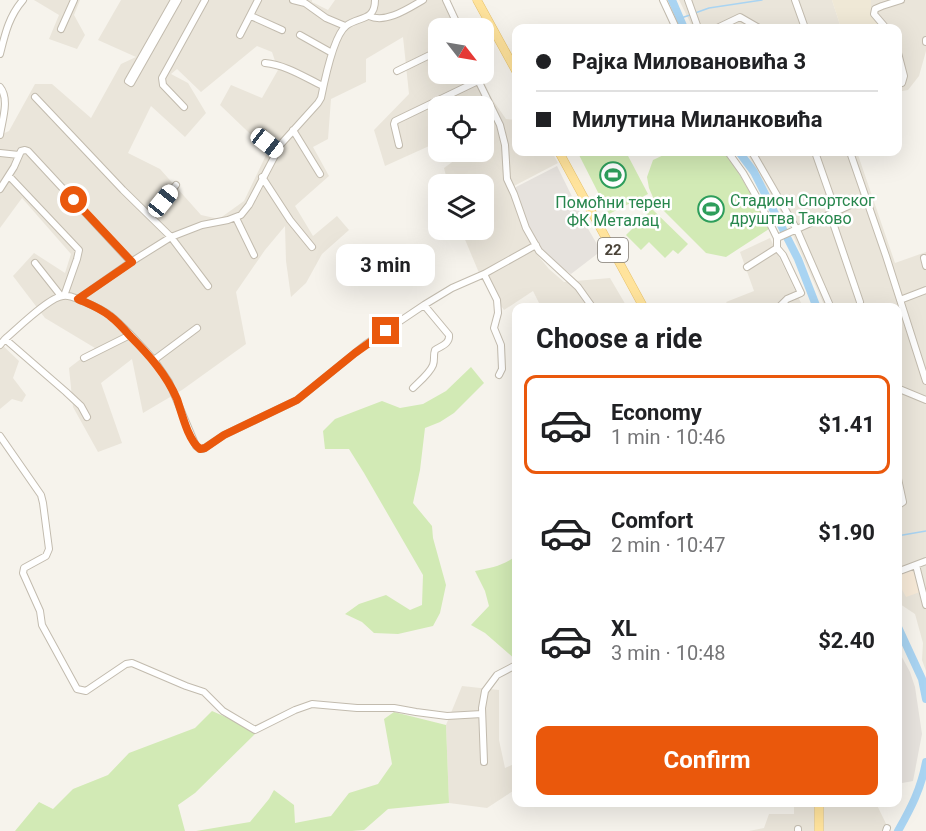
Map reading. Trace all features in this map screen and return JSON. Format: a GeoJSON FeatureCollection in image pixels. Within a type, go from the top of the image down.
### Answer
{"type":"FeatureCollection","features":[{"type":"Feature","properties":{"kind":"main road"},"geometry":{"type":"LineString","coordinates":[[477,0],[512,64]]}},
{"type":"Feature","properties":{"kind":"main road","name":"22"},"geometry":{"type":"LineString","coordinates":[[561,156],[641,303]]}},
{"type":"Feature","properties":{"kind":"main road"},"geometry":{"type":"LineString","coordinates":[[819,807],[819,831]]}},
{"type":"Feature","properties":{"kind":"street"},"geometry":{"type":"LineString","coordinates":[[0,54],[11,17],[23,0]]}},
{"type":"Feature","properties":{"kind":"street"},"geometry":{"type":"LineString","coordinates":[[61,28],[74,0]]}},
{"type":"Feature","properties":{"kind":"street"},"geometry":{"type":"LineString","coordinates":[[176,0],[131,83],[128,81],[176,0]]}},
{"type":"Feature","properties":{"kind":"street"},"geometry":{"type":"LineString","coordinates":[[184,107],[163,85],[162,78],[205,0]]}},
{"type":"Feature","properties":{"kind":"street"},"geometry":{"type":"LineString","coordinates":[[240,35],[258,0]]}},
{"type":"Feature","properties":{"kind":"street"},"geometry":{"type":"LineString","coordinates":[[293,0],[305,3],[327,18],[345,26]]}},
{"type":"Feature","properties":{"kind":"street"},"geometry":{"type":"LineString","coordinates":[[78,299],[171,237],[202,225],[236,218],[245,210],[277,150],[321,98],[332,53],[345,26],[369,16],[375,7],[375,0]]}},
{"type":"Feature","properties":{"kind":"street"},"geometry":{"type":"LineString","coordinates":[[369,16],[374,19],[397,14],[423,0]]}},
{"type":"Feature","properties":{"kind":"street"},"geometry":{"type":"LineString","coordinates":[[446,0],[454,18]]}},
{"type":"Feature","properties":{"kind":"street"},"geometry":{"type":"LineString","coordinates":[[663,0],[674,24]]}},
{"type":"Feature","properties":{"kind":"street"},"geometry":{"type":"LineString","coordinates":[[688,0],[697,24]]}},
{"type":"Feature","properties":{"kind":"street"},"geometry":{"type":"LineString","coordinates":[[795,0],[804,24]]}},
{"type":"Feature","properties":{"kind":"street"},"geometry":{"type":"LineString","coordinates":[[883,24],[874,14],[875,9],[901,0]]}},
{"type":"Feature","properties":{"kind":"street"},"geometry":{"type":"LineString","coordinates":[[250,16],[282,30]]}},
{"type":"Feature","properties":{"kind":"street"},"geometry":{"type":"LineString","coordinates":[[725,24],[740,16],[753,24]]}},
{"type":"Feature","properties":{"kind":"street"},"geometry":{"type":"LineString","coordinates":[[300,35],[332,53]]}},
{"type":"Feature","properties":{"kind":"street"},"geometry":{"type":"LineString","coordinates":[[397,71],[428,56]]}},
{"type":"Feature","properties":{"kind":"street"},"geometry":{"type":"LineString","coordinates":[[265,63],[290,69],[323,86]]}},
{"type":"Feature","properties":{"kind":"street"},"geometry":{"type":"LineString","coordinates":[[902,66],[904,79],[902,83]]}},
{"type":"Feature","properties":{"kind":"street"},"geometry":{"type":"LineString","coordinates":[[399,145],[395,121],[472,84]]}},
{"type":"Feature","properties":{"kind":"street"},"geometry":{"type":"LineString","coordinates":[[480,84],[500,124],[505,145],[507,179],[526,228],[539,251],[578,287],[589,303]]}},
{"type":"Feature","properties":{"kind":"street"},"geometry":{"type":"LineString","coordinates":[[0,87],[5,99],[0,135]]}},
{"type":"Feature","properties":{"kind":"street"},"geometry":{"type":"LineString","coordinates":[[35,97],[171,237],[208,286]]}},
{"type":"Feature","properties":{"kind":"street"},"geometry":{"type":"LineString","coordinates":[[293,130],[320,174]]}},
{"type":"Feature","properties":{"kind":"street"},"geometry":{"type":"LineString","coordinates":[[262,132],[261,137],[277,150]]}},
{"type":"Feature","properties":{"kind":"street"},"geometry":{"type":"LineString","coordinates":[[0,189],[21,151],[31,153],[132,262]]}},
{"type":"Feature","properties":{"kind":"street"},"geometry":{"type":"LineString","coordinates":[[0,153],[19,155]]}},
{"type":"Feature","properties":{"kind":"street"},"geometry":{"type":"LineString","coordinates":[[732,156],[779,237],[777,248],[747,267]]}},
{"type":"Feature","properties":{"kind":"street"},"geometry":{"type":"LineString","coordinates":[[754,156],[795,230],[829,303]]}},
{"type":"Feature","properties":{"kind":"street"},"geometry":{"type":"LineString","coordinates":[[816,156],[860,302]]}},
{"type":"Feature","properties":{"kind":"street"},"geometry":{"type":"LineString","coordinates":[[851,156],[901,303]]}},
{"type":"Feature","properties":{"kind":"street"},"geometry":{"type":"LineString","coordinates":[[9,176],[79,250],[62,296]]}},
{"type":"Feature","properties":{"kind":"street"},"geometry":{"type":"LineString","coordinates":[[262,177],[290,220],[312,247]]}},
{"type":"Feature","properties":{"kind":"street"},"geometry":{"type":"LineString","coordinates":[[151,217],[176,184]]}},
{"type":"Feature","properties":{"kind":"street"},"geometry":{"type":"LineString","coordinates":[[779,237],[866,198]]}},
{"type":"Feature","properties":{"kind":"street"},"geometry":{"type":"LineString","coordinates":[[236,218],[254,255]]}},
{"type":"Feature","properties":{"kind":"street"},"geometry":{"type":"LineString","coordinates":[[0,345],[48,303],[62,296],[96,306],[110,315],[154,360],[169,382],[196,446],[200,449],[297,400],[366,345],[424,305],[536,245]]}},
{"type":"Feature","properties":{"kind":"street"},"geometry":{"type":"LineString","coordinates":[[777,248],[783,255],[801,293],[783,303]]}},
{"type":"Feature","properties":{"kind":"street"},"geometry":{"type":"LineString","coordinates":[[924,258],[926,266]]}},
{"type":"Feature","properties":{"kind":"street"},"geometry":{"type":"LineString","coordinates":[[35,263],[62,296]]}},
{"type":"Feature","properties":{"kind":"street"},"geometry":{"type":"LineString","coordinates":[[484,274],[497,300],[498,313],[494,328],[501,345],[502,369],[499,375]]}},
{"type":"Feature","properties":{"kind":"street"},"geometry":{"type":"LineString","coordinates":[[900,300],[926,290]]}},
{"type":"Feature","properties":{"kind":"street"},"geometry":{"type":"LineString","coordinates":[[413,388],[435,363],[433,355],[435,350],[447,343],[449,339],[449,335],[424,305]]}},
{"type":"Feature","properties":{"kind":"street"},"geometry":{"type":"LineString","coordinates":[[902,306],[926,381]]}},
{"type":"Feature","properties":{"kind":"street"},"geometry":{"type":"LineString","coordinates":[[154,360],[197,328]]}},
{"type":"Feature","properties":{"kind":"street"},"geometry":{"type":"LineString","coordinates":[[84,358],[130,335]]}},
{"type":"Feature","properties":{"kind":"street"},"geometry":{"type":"LineString","coordinates":[[5,339],[81,406],[87,417]]}},
{"type":"Feature","properties":{"kind":"street"},"geometry":{"type":"LineString","coordinates":[[902,390],[926,400]]}},
{"type":"Feature","properties":{"kind":"street"},"geometry":{"type":"LineString","coordinates":[[0,436],[43,503],[49,549],[46,556],[24,568],[23,573],[40,611],[42,625],[77,689],[86,690],[126,664],[132,663],[204,692],[223,711],[255,730],[295,710],[312,705],[394,708],[447,717],[482,714]]}},
{"type":"Feature","properties":{"kind":"street"},"geometry":{"type":"LineString","coordinates":[[902,570],[926,561]]}},
{"type":"Feature","properties":{"kind":"street"},"geometry":{"type":"LineString","coordinates":[[916,565],[926,605]]}},
{"type":"Feature","properties":{"kind":"street"},"geometry":{"type":"LineString","coordinates":[[484,762],[482,714],[485,691],[497,675],[512,667]]}},
{"type":"Feature","properties":{"kind":"shaded area"},"geometry":{"type":"Polygon","coordinates":[[[34,0],[80,0],[74,15],[85,35],[77,49],[49,39],[59,15],[34,0]]]}},
{"type":"Feature","properties":{"kind":"shaded area"},"geometry":{"type":"Polygon","coordinates":[[[121,0],[312,0],[328,10],[335,0],[447,0],[455,18],[428,18],[428,84],[485,84],[491,96],[428,96],[428,147],[385,166],[374,130],[409,94],[403,37],[366,59],[366,82],[331,99],[328,139],[313,147],[329,176],[295,206],[313,236],[337,216],[349,230],[322,254],[306,283],[291,297],[286,261],[285,226],[236,292],[246,344],[182,390],[143,413],[132,359],[101,383],[122,443],[98,452],[73,407],[69,368],[95,348],[45,318],[13,276],[34,253],[65,273],[71,254],[22,198],[0,228],[0,135],[9,131],[35,84],[52,84],[91,118],[121,64],[136,57],[98,40],[121,0]],[[257,46],[201,92],[177,69],[171,74],[188,83],[206,113],[185,137],[151,106],[128,153],[160,169],[201,215],[219,219],[244,201],[268,151],[220,105],[231,85],[262,98],[278,70],[272,52],[257,46]]]}},
{"type":"Feature","properties":{"kind":"shaded area"},"geometry":{"type":"Polygon","coordinates":[[[679,0],[832,0],[840,24],[691,24],[679,0]]]}},
{"type":"Feature","properties":{"kind":"shaded area"},"geometry":{"type":"Polygon","coordinates":[[[832,0],[871,0],[870,12],[878,24],[840,24],[832,0]]]}},
{"type":"Feature","properties":{"kind":"shaded area"},"geometry":{"type":"Polygon","coordinates":[[[871,0],[926,0],[926,51],[919,76],[908,90],[902,91],[902,24],[878,24],[870,12],[871,0]]]}},
{"type":"Feature","properties":{"kind":"shaded area"},"geometry":{"type":"Polygon","coordinates":[[[494,102],[506,119],[512,120],[512,156],[554,156],[558,163],[514,186],[525,234],[535,252],[564,282],[610,278],[625,303],[539,303],[533,291],[504,310],[482,280],[465,240],[494,240],[494,174],[446,174],[444,168],[452,162],[494,162],[494,102]]]}},
{"type":"Feature","properties":{"kind":"shaded area"},"geometry":{"type":"Polygon","coordinates":[[[748,156],[858,156],[895,263],[926,252],[926,671],[922,660],[923,643],[915,614],[902,605],[902,303],[823,303],[788,224],[748,156]]]}},
{"type":"Feature","properties":{"kind":"shaded area"},"geometry":{"type":"Polygon","coordinates":[[[557,166],[601,251],[571,274],[541,253],[517,205],[516,187],[557,166]]]}},
{"type":"Feature","properties":{"kind":"shaded area"},"geometry":{"type":"Polygon","coordinates":[[[770,238],[801,303],[727,303],[754,291],[740,252],[770,238]]]}},
{"type":"Feature","properties":{"kind":"shaded area"},"geometry":{"type":"Polygon","coordinates":[[[0,343],[19,361],[13,378],[26,395],[22,402],[12,399],[0,409],[0,343]]]}},
{"type":"Feature","properties":{"kind":"shaded area"},"geometry":{"type":"Polygon","coordinates":[[[912,571],[915,573],[920,592],[906,597],[902,589],[902,574],[912,571]]]}},
{"type":"Feature","properties":{"kind":"shaded area"},"geometry":{"type":"Polygon","coordinates":[[[902,657],[915,687],[922,734],[913,781],[902,783],[902,657]]]}},
{"type":"Feature","properties":{"kind":"shaded area"},"geometry":{"type":"Polygon","coordinates":[[[462,686],[499,690],[499,740],[505,768],[512,765],[512,792],[487,808],[449,803],[446,725],[462,686]]]}},
{"type":"Feature","properties":{"kind":"shaded area"},"geometry":{"type":"Polygon","coordinates":[[[794,807],[878,807],[889,830],[749,831],[764,828],[769,814],[794,814],[794,807]]]}},
{"type":"Feature","properties":{"kind":"green space","name":"Помоћни терен ФК Металац"},"geometry":{"type":"Polygon","coordinates":[[[580,156],[628,156],[648,194],[609,214],[580,156]]]}},
{"type":"Feature","properties":{"kind":"green space","name":"Стадион Спортског друштва Таково"},"geometry":{"type":"Polygon","coordinates":[[[662,156],[728,156],[764,216],[769,229],[726,257],[706,253],[655,202],[647,177],[653,160],[662,156]]]}},
{"type":"Feature","properties":{"kind":"green space"},"geometry":{"type":"Polygon","coordinates":[[[652,209],[688,244],[678,254],[673,250],[665,258],[649,242],[641,250],[626,235],[652,209]]]}},
{"type":"Feature","properties":{"kind":"green space"},"geometry":{"type":"Polygon","coordinates":[[[471,367],[484,383],[454,413],[425,428],[413,503],[432,526],[446,585],[440,613],[433,626],[398,634],[374,633],[362,622],[345,614],[359,604],[386,595],[410,610],[422,605],[423,575],[349,449],[325,449],[323,431],[335,419],[382,401],[400,408],[423,404],[446,391],[471,367]]]}},
{"type":"Feature","properties":{"kind":"green space"},"geometry":{"type":"Polygon","coordinates":[[[511,559],[512,657],[485,633],[471,625],[489,606],[485,591],[475,571],[492,568],[511,559]]]}},
{"type":"Feature","properties":{"kind":"green space"},"geometry":{"type":"Polygon","coordinates":[[[212,711],[258,731],[195,793],[178,805],[185,831],[15,831],[39,802],[53,809],[73,789],[108,775],[129,753],[195,728],[212,711]]]}},
{"type":"Feature","properties":{"kind":"green space"},"geometry":{"type":"Polygon","coordinates":[[[394,712],[446,725],[449,803],[388,809],[364,830],[196,831],[250,822],[274,790],[294,805],[295,823],[331,816],[349,793],[378,784],[392,764],[384,719],[394,712]]]}},
{"type":"Feature","properties":{"kind":"waterway"},"geometry":{"type":"LineString","coordinates":[[672,0],[682,24]]}},
{"type":"Feature","properties":{"kind":"waterway"},"geometry":{"type":"LineString","coordinates":[[695,13],[709,8],[762,0]]}},
{"type":"Feature","properties":{"kind":"waterway"},"geometry":{"type":"LineString","coordinates":[[681,18],[690,15]]}},
{"type":"Feature","properties":{"kind":"waterway"},"geometry":{"type":"LineString","coordinates":[[742,156],[754,172],[798,259],[815,303]]}},
{"type":"Feature","properties":{"kind":"waterway"},"geometry":{"type":"LineString","coordinates":[[902,535],[926,531]]}},
{"type":"Feature","properties":{"kind":"waterway"},"geometry":{"type":"LineString","coordinates":[[902,636],[922,679],[926,699]]}},
{"type":"Feature","properties":{"kind":"waterway"},"geometry":{"type":"LineString","coordinates":[[898,831],[915,798],[926,762]]}},
{"type":"Feature","properties":{"kind":"place","name":"Помоћни терен ФК Металац"},"geometry":{"type":"Point","coordinates":[613,175]}},
{"type":"Feature","properties":{"kind":"place","name":"Стадион Спортског друштва Таково"},"geometry":{"type":"Point","coordinates":[711,209]}},
{"type":"Feature","properties":{"kind":"route"},"geometry":{"type":"LineString","coordinates":[[74,200],[132,262],[78,299],[110,315],[154,360],[169,382],[196,446],[200,449],[297,400],[386,331]]}}]}
